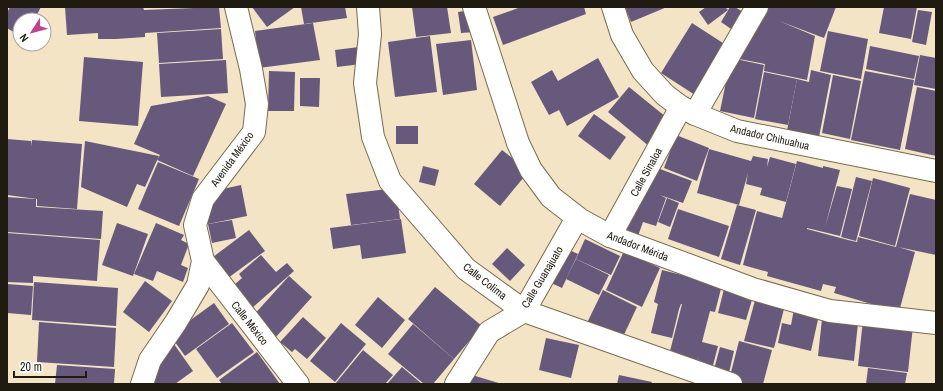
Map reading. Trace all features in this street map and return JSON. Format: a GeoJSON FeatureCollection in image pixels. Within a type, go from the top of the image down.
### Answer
{"type":"FeatureCollection","features":[{"type":"Feature","properties":{"kind":"street","name":"Avenida México"},"geometry":{"type":"LineString","coordinates":[[203,261],[195,225],[203,199],[254,132],[257,104],[251,69],[236,7]]}},
{"type":"Feature","properties":{"kind":"street","name":"Calle Colima"},"geometry":{"type":"LineString","coordinates":[[368,7],[370,34],[365,83],[373,137],[390,181],[466,268],[524,311],[731,384]]}},
{"type":"Feature","properties":{"kind":"street","name":"Andador Mérida"},"geometry":{"type":"LineString","coordinates":[[474,7],[504,103],[521,150],[531,170],[551,198],[577,218],[610,236],[753,289],[830,311],[936,323]]}},
{"type":"Feature","properties":{"kind":"street","name":"Andador Chihuahua"},"geometry":{"type":"LineString","coordinates":[[613,7],[622,35],[643,71],[665,95],[688,110],[737,131],[936,171]]}},
{"type":"Feature","properties":{"kind":"street","name":"Calle Sinaloa"},"geometry":{"type":"LineString","coordinates":[[610,236],[688,110],[757,7]]}},
{"type":"Feature","properties":{"kind":"street","name":"Calle Guanajuato"},"geometry":{"type":"LineString","coordinates":[[456,384],[489,332],[524,311],[577,218]]}},
{"type":"Feature","properties":{"kind":"street"},"geometry":{"type":"LineString","coordinates":[[142,384],[150,360],[176,322],[198,284],[203,261]]}},
{"type":"Feature","properties":{"kind":"street","name":"Calle México"},"geometry":{"type":"LineString","coordinates":[[203,261],[298,384]]}},
{"type":"Feature","properties":{"kind":"building"},"geometry":{"type":"Polygon","coordinates":[[[10,7],[41,7],[38,12],[12,12],[12,31],[7,28],[7,13],[10,7]]]}},
{"type":"Feature","properties":{"kind":"building"},"geometry":{"type":"Polygon","coordinates":[[[65,7],[143,7],[144,10],[219,7],[221,28],[145,33],[145,37],[116,39],[98,39],[98,33],[67,35],[65,7]]]}},
{"type":"Feature","properties":{"kind":"building"},"geometry":{"type":"Polygon","coordinates":[[[252,7],[295,7],[267,27],[252,7]]]}},
{"type":"Feature","properties":{"kind":"building"},"geometry":{"type":"Polygon","coordinates":[[[301,7],[345,7],[347,18],[304,24],[301,7]]]}},
{"type":"Feature","properties":{"kind":"building"},"geometry":{"type":"Polygon","coordinates":[[[412,7],[447,7],[451,33],[416,37],[412,7]]]}},
{"type":"Feature","properties":{"kind":"building"},"geometry":{"type":"Polygon","coordinates":[[[521,7],[584,7],[586,14],[503,45],[493,17],[521,7]]]}},
{"type":"Feature","properties":{"kind":"building"},"geometry":{"type":"Polygon","coordinates":[[[625,7],[667,7],[631,22],[625,7]]]}},
{"type":"Feature","properties":{"kind":"building"},"geometry":{"type":"Polygon","coordinates":[[[706,7],[725,7],[728,10],[708,25],[699,12],[706,7]]]}},
{"type":"Feature","properties":{"kind":"building"},"geometry":{"type":"Polygon","coordinates":[[[730,7],[735,7],[748,15],[737,33],[721,22],[730,7]]]}},
{"type":"Feature","properties":{"kind":"building"},"geometry":{"type":"Polygon","coordinates":[[[766,7],[836,7],[824,38],[779,21],[815,36],[807,80],[764,71],[765,64],[734,58],[766,7]]]}},
{"type":"Feature","properties":{"kind":"building"},"geometry":{"type":"Polygon","coordinates":[[[884,7],[917,7],[911,39],[879,33],[884,7]]]}},
{"type":"Feature","properties":{"kind":"building"},"geometry":{"type":"Polygon","coordinates":[[[472,10],[475,32],[461,33],[458,12],[472,10]]]}},
{"type":"Feature","properties":{"kind":"building"},"geometry":{"type":"Polygon","coordinates":[[[918,10],[932,12],[926,45],[912,42],[918,10]]]}},
{"type":"Feature","properties":{"kind":"building"},"geometry":{"type":"Polygon","coordinates":[[[313,23],[320,60],[259,68],[255,31],[313,23]]]}},
{"type":"Feature","properties":{"kind":"building"},"geometry":{"type":"Polygon","coordinates":[[[692,23],[726,45],[695,95],[661,73],[692,23]]]}},
{"type":"Feature","properties":{"kind":"building"},"geometry":{"type":"Polygon","coordinates":[[[221,29],[223,59],[159,63],[157,33],[221,29]]]}},
{"type":"Feature","properties":{"kind":"building"},"geometry":{"type":"Polygon","coordinates":[[[828,31],[868,39],[861,79],[820,71],[828,31]]]}},
{"type":"Feature","properties":{"kind":"building"},"geometry":{"type":"Polygon","coordinates":[[[430,36],[437,92],[395,97],[388,42],[430,36]]]}},
{"type":"Feature","properties":{"kind":"building"},"geometry":{"type":"Polygon","coordinates":[[[471,40],[477,90],[443,95],[436,44],[471,40]]]}},
{"type":"Feature","properties":{"kind":"building"},"geometry":{"type":"Polygon","coordinates":[[[870,46],[919,56],[914,79],[866,69],[870,46]]]}},
{"type":"Feature","properties":{"kind":"building"},"geometry":{"type":"Polygon","coordinates":[[[359,47],[361,64],[337,67],[335,50],[359,47]]]}},
{"type":"Feature","properties":{"kind":"building"},"geometry":{"type":"Polygon","coordinates":[[[920,55],[936,58],[936,89],[914,85],[920,55]]]}},
{"type":"Feature","properties":{"kind":"building"},"geometry":{"type":"Polygon","coordinates":[[[84,57],[143,62],[138,126],[79,121],[84,57]]]}},
{"type":"Feature","properties":{"kind":"building"},"geometry":{"type":"Polygon","coordinates":[[[598,58],[619,97],[567,126],[559,110],[549,115],[531,82],[552,70],[558,81],[598,58]]]}},
{"type":"Feature","properties":{"kind":"building"},"geometry":{"type":"Polygon","coordinates":[[[731,58],[764,65],[754,118],[720,111],[731,58]]]}},
{"type":"Feature","properties":{"kind":"building"},"geometry":{"type":"Polygon","coordinates":[[[226,60],[228,93],[161,97],[159,64],[226,60]]]}},
{"type":"Feature","properties":{"kind":"building"},"geometry":{"type":"Polygon","coordinates":[[[811,70],[831,75],[819,137],[786,136],[797,79],[809,82],[811,70]]]}},
{"type":"Feature","properties":{"kind":"building"},"geometry":{"type":"Polygon","coordinates":[[[269,71],[295,72],[294,111],[268,111],[269,71]]]}},
{"type":"Feature","properties":{"kind":"building"},"geometry":{"type":"Polygon","coordinates":[[[865,71],[914,80],[900,150],[851,140],[865,71]]]}},
{"type":"Feature","properties":{"kind":"building"},"geometry":{"type":"Polygon","coordinates":[[[764,72],[797,79],[788,125],[755,119],[764,72]]]}},
{"type":"Feature","properties":{"kind":"building"},"geometry":{"type":"Polygon","coordinates":[[[833,75],[861,81],[850,139],[822,133],[833,75]]]}},
{"type":"Feature","properties":{"kind":"building"},"geometry":{"type":"Polygon","coordinates":[[[300,78],[320,78],[319,107],[300,106],[300,78]]]}},
{"type":"Feature","properties":{"kind":"building"},"geometry":{"type":"Polygon","coordinates":[[[629,87],[671,121],[650,147],[608,112],[629,87]]]}},
{"type":"Feature","properties":{"kind":"building"},"geometry":{"type":"Polygon","coordinates":[[[917,87],[936,91],[936,156],[905,149],[917,87]]]}},
{"type":"Feature","properties":{"kind":"building"},"geometry":{"type":"Polygon","coordinates":[[[208,96],[226,104],[193,176],[157,160],[160,155],[134,144],[151,106],[208,96]]]}},
{"type":"Feature","properties":{"kind":"building"},"geometry":{"type":"Polygon","coordinates":[[[594,114],[626,137],[610,160],[578,136],[594,114]]]}},
{"type":"Feature","properties":{"kind":"building"},"geometry":{"type":"Polygon","coordinates":[[[396,126],[418,126],[418,144],[396,144],[396,126]]]}},
{"type":"Feature","properties":{"kind":"building"},"geometry":{"type":"Polygon","coordinates":[[[676,135],[709,148],[697,181],[664,168],[676,135]]]}},
{"type":"Feature","properties":{"kind":"building"},"geometry":{"type":"Polygon","coordinates":[[[7,139],[31,141],[31,146],[32,140],[82,144],[77,209],[37,206],[37,199],[7,195],[7,139]]]}},
{"type":"Feature","properties":{"kind":"building"},"geometry":{"type":"Polygon","coordinates":[[[85,141],[159,156],[145,187],[137,184],[127,207],[81,187],[85,141]]]}},
{"type":"Feature","properties":{"kind":"building"},"geometry":{"type":"Polygon","coordinates":[[[709,149],[751,161],[753,156],[768,159],[767,167],[770,157],[796,164],[786,202],[760,195],[762,188],[746,184],[748,173],[739,205],[697,193],[709,149]]]}},
{"type":"Feature","properties":{"kind":"building"},"geometry":{"type":"Polygon","coordinates":[[[502,150],[529,171],[500,206],[474,184],[502,150]]]}},
{"type":"Feature","properties":{"kind":"building"},"geometry":{"type":"Polygon","coordinates":[[[797,161],[823,168],[823,166],[840,170],[825,227],[837,186],[852,189],[840,236],[807,229],[857,242],[858,237],[896,247],[910,194],[936,200],[936,255],[898,247],[915,252],[899,312],[834,293],[836,287],[823,284],[821,291],[767,276],[768,272],[743,265],[757,211],[782,218],[797,161]]]}},
{"type":"Feature","properties":{"kind":"building"},"geometry":{"type":"Polygon","coordinates":[[[158,162],[199,179],[179,226],[138,209],[158,162]]]}},
{"type":"Feature","properties":{"kind":"building"},"geometry":{"type":"Polygon","coordinates":[[[423,166],[439,170],[435,186],[419,182],[423,166]]]}},
{"type":"Feature","properties":{"kind":"building"},"geometry":{"type":"Polygon","coordinates":[[[652,166],[692,181],[683,203],[660,195],[666,198],[656,226],[643,222],[638,236],[623,231],[652,166]]]}},
{"type":"Feature","properties":{"kind":"building"},"geometry":{"type":"Polygon","coordinates":[[[856,177],[872,181],[856,241],[841,237],[856,177]]]}},
{"type":"Feature","properties":{"kind":"building"},"geometry":{"type":"Polygon","coordinates":[[[873,178],[910,188],[895,246],[859,236],[873,178]]]}},
{"type":"Feature","properties":{"kind":"building"},"geometry":{"type":"Polygon","coordinates":[[[241,185],[247,216],[208,224],[204,203],[209,192],[241,185]]]}},
{"type":"Feature","properties":{"kind":"building"},"geometry":{"type":"Polygon","coordinates":[[[396,188],[400,219],[351,225],[346,194],[396,188]]]}},
{"type":"Feature","properties":{"kind":"building"},"geometry":{"type":"Polygon","coordinates":[[[7,197],[36,199],[36,207],[103,211],[101,239],[7,232],[7,197]]]}},
{"type":"Feature","properties":{"kind":"building"},"geometry":{"type":"Polygon","coordinates":[[[667,198],[679,203],[670,227],[658,222],[667,198]]]}},
{"type":"Feature","properties":{"kind":"building"},"geometry":{"type":"Polygon","coordinates":[[[737,205],[756,210],[740,265],[721,259],[737,205]]]}},
{"type":"Feature","properties":{"kind":"building"},"geometry":{"type":"Polygon","coordinates":[[[678,209],[729,226],[719,257],[668,239],[678,209]]]}},
{"type":"Feature","properties":{"kind":"building"},"geometry":{"type":"Polygon","coordinates":[[[401,219],[406,253],[362,259],[360,245],[333,249],[330,228],[401,219]]]}},
{"type":"Feature","properties":{"kind":"building"},"geometry":{"type":"Polygon","coordinates":[[[232,220],[236,238],[212,243],[208,224],[232,220]]]}},
{"type":"Feature","properties":{"kind":"building"},"geometry":{"type":"Polygon","coordinates":[[[117,223],[148,234],[133,276],[102,265],[117,223]]]}},
{"type":"Feature","properties":{"kind":"building"},"geometry":{"type":"Polygon","coordinates":[[[156,223],[184,235],[181,240],[189,244],[181,265],[188,268],[183,282],[157,271],[153,281],[134,274],[156,223]]]}},
{"type":"Feature","properties":{"kind":"building"},"geometry":{"type":"Polygon","coordinates":[[[249,230],[265,251],[228,278],[213,257],[249,230]]]}},
{"type":"Feature","properties":{"kind":"building"},"geometry":{"type":"Polygon","coordinates":[[[7,233],[100,240],[97,281],[33,276],[33,283],[7,282],[7,233]]]}},
{"type":"Feature","properties":{"kind":"building"},"geometry":{"type":"Polygon","coordinates":[[[585,239],[620,256],[611,275],[576,259],[585,239]]]}},
{"type":"Feature","properties":{"kind":"building"},"geometry":{"type":"Polygon","coordinates":[[[563,247],[578,254],[562,288],[547,281],[563,247]]]}},
{"type":"Feature","properties":{"kind":"building"},"geometry":{"type":"Polygon","coordinates":[[[507,248],[525,265],[510,281],[492,264],[507,248]]]}},
{"type":"Feature","properties":{"kind":"building"},"geometry":{"type":"Polygon","coordinates":[[[624,251],[660,268],[642,307],[606,290],[624,251]]]}},
{"type":"Feature","properties":{"kind":"building"},"geometry":{"type":"Polygon","coordinates":[[[261,255],[276,272],[287,263],[294,271],[252,308],[233,286],[242,278],[239,274],[261,255]]]}},
{"type":"Feature","properties":{"kind":"building"},"geometry":{"type":"Polygon","coordinates":[[[576,259],[609,275],[599,295],[566,279],[576,259]]]}},
{"type":"Feature","properties":{"kind":"building"},"geometry":{"type":"Polygon","coordinates":[[[662,270],[722,285],[715,312],[710,311],[702,342],[718,346],[711,373],[696,369],[699,356],[696,367],[668,359],[682,304],[679,309],[672,338],[651,333],[658,304],[654,302],[662,270]]]}},
{"type":"Feature","properties":{"kind":"building"},"geometry":{"type":"Polygon","coordinates":[[[289,276],[312,297],[275,338],[252,317],[289,276]]]}},
{"type":"Feature","properties":{"kind":"building"},"geometry":{"type":"Polygon","coordinates":[[[145,281],[172,301],[149,332],[123,312],[145,281]]]}},
{"type":"Feature","properties":{"kind":"building"},"geometry":{"type":"Polygon","coordinates":[[[34,282],[118,288],[116,326],[32,320],[34,282]]]}},
{"type":"Feature","properties":{"kind":"building"},"geometry":{"type":"Polygon","coordinates":[[[7,284],[33,286],[31,315],[7,313],[7,284]]]}},
{"type":"Feature","properties":{"kind":"building"},"geometry":{"type":"Polygon","coordinates":[[[725,285],[754,293],[746,320],[718,313],[725,285]]]}},
{"type":"Feature","properties":{"kind":"building"},"geometry":{"type":"Polygon","coordinates":[[[435,287],[482,326],[454,359],[408,319],[435,287]]]}},
{"type":"Feature","properties":{"kind":"building"},"geometry":{"type":"Polygon","coordinates":[[[603,290],[637,307],[621,341],[586,325],[603,290]]]}},
{"type":"Feature","properties":{"kind":"building"},"geometry":{"type":"Polygon","coordinates":[[[757,293],[786,301],[774,348],[744,341],[757,293]]]}},
{"type":"Feature","properties":{"kind":"building"},"geometry":{"type":"Polygon","coordinates":[[[378,297],[405,320],[382,348],[355,325],[378,297]]]}},
{"type":"Feature","properties":{"kind":"building"},"geometry":{"type":"Polygon","coordinates":[[[214,303],[229,324],[185,356],[170,335],[214,303]]]}},
{"type":"Feature","properties":{"kind":"building"},"geometry":{"type":"Polygon","coordinates":[[[794,309],[819,315],[811,351],[778,343],[782,323],[791,325],[794,309]]]}},
{"type":"Feature","properties":{"kind":"building"},"geometry":{"type":"Polygon","coordinates":[[[303,317],[326,338],[307,359],[295,349],[292,352],[280,342],[303,317]]]}},
{"type":"Feature","properties":{"kind":"building"},"geometry":{"type":"Polygon","coordinates":[[[822,319],[858,323],[854,361],[818,356],[822,319]]]}},
{"type":"Feature","properties":{"kind":"building"},"geometry":{"type":"Polygon","coordinates":[[[863,320],[913,326],[908,372],[858,366],[863,320]]]}},
{"type":"Feature","properties":{"kind":"building"},"geometry":{"type":"Polygon","coordinates":[[[39,322],[116,328],[114,367],[37,362],[39,322]]]}},
{"type":"Feature","properties":{"kind":"building"},"geometry":{"type":"Polygon","coordinates":[[[232,323],[254,352],[217,378],[196,349],[232,323]]]}},
{"type":"Feature","properties":{"kind":"building"},"geometry":{"type":"Polygon","coordinates":[[[341,323],[366,344],[335,382],[310,361],[341,323]]]}},
{"type":"Feature","properties":{"kind":"building"},"geometry":{"type":"Polygon","coordinates":[[[413,324],[454,359],[433,384],[424,384],[388,354],[413,324]]]}},
{"type":"Feature","properties":{"kind":"building"},"geometry":{"type":"Polygon","coordinates":[[[169,337],[193,371],[175,384],[151,384],[169,337]]]}},
{"type":"Feature","properties":{"kind":"building"},"geometry":{"type":"Polygon","coordinates":[[[546,338],[579,345],[571,378],[539,370],[546,338]]]}},
{"type":"Feature","properties":{"kind":"building"},"geometry":{"type":"Polygon","coordinates":[[[739,341],[772,350],[763,384],[744,384],[729,380],[739,341]]]}},
{"type":"Feature","properties":{"kind":"building"},"geometry":{"type":"Polygon","coordinates":[[[720,347],[734,351],[728,377],[713,373],[720,347]]]}},
{"type":"Feature","properties":{"kind":"building"},"geometry":{"type":"Polygon","coordinates":[[[363,350],[393,375],[385,384],[335,384],[363,350]]]}},
{"type":"Feature","properties":{"kind":"building"},"geometry":{"type":"Polygon","coordinates":[[[257,352],[280,384],[222,384],[219,380],[257,352]]]}},
{"type":"Feature","properties":{"kind":"building"},"geometry":{"type":"Polygon","coordinates":[[[57,365],[115,369],[114,384],[55,384],[57,365]]]}},
{"type":"Feature","properties":{"kind":"building"},"geometry":{"type":"Polygon","coordinates":[[[402,367],[422,384],[387,384],[402,367]]]}},
{"type":"Feature","properties":{"kind":"building"},"geometry":{"type":"Polygon","coordinates":[[[868,368],[907,373],[905,384],[866,384],[868,368]]]}},
{"type":"Feature","properties":{"kind":"building"},"geometry":{"type":"Polygon","coordinates":[[[472,375],[502,384],[469,384],[472,375]]]}},
{"type":"Feature","properties":{"kind":"building"},"geometry":{"type":"Polygon","coordinates":[[[619,375],[652,382],[651,384],[617,384],[619,375]]]}}]}
